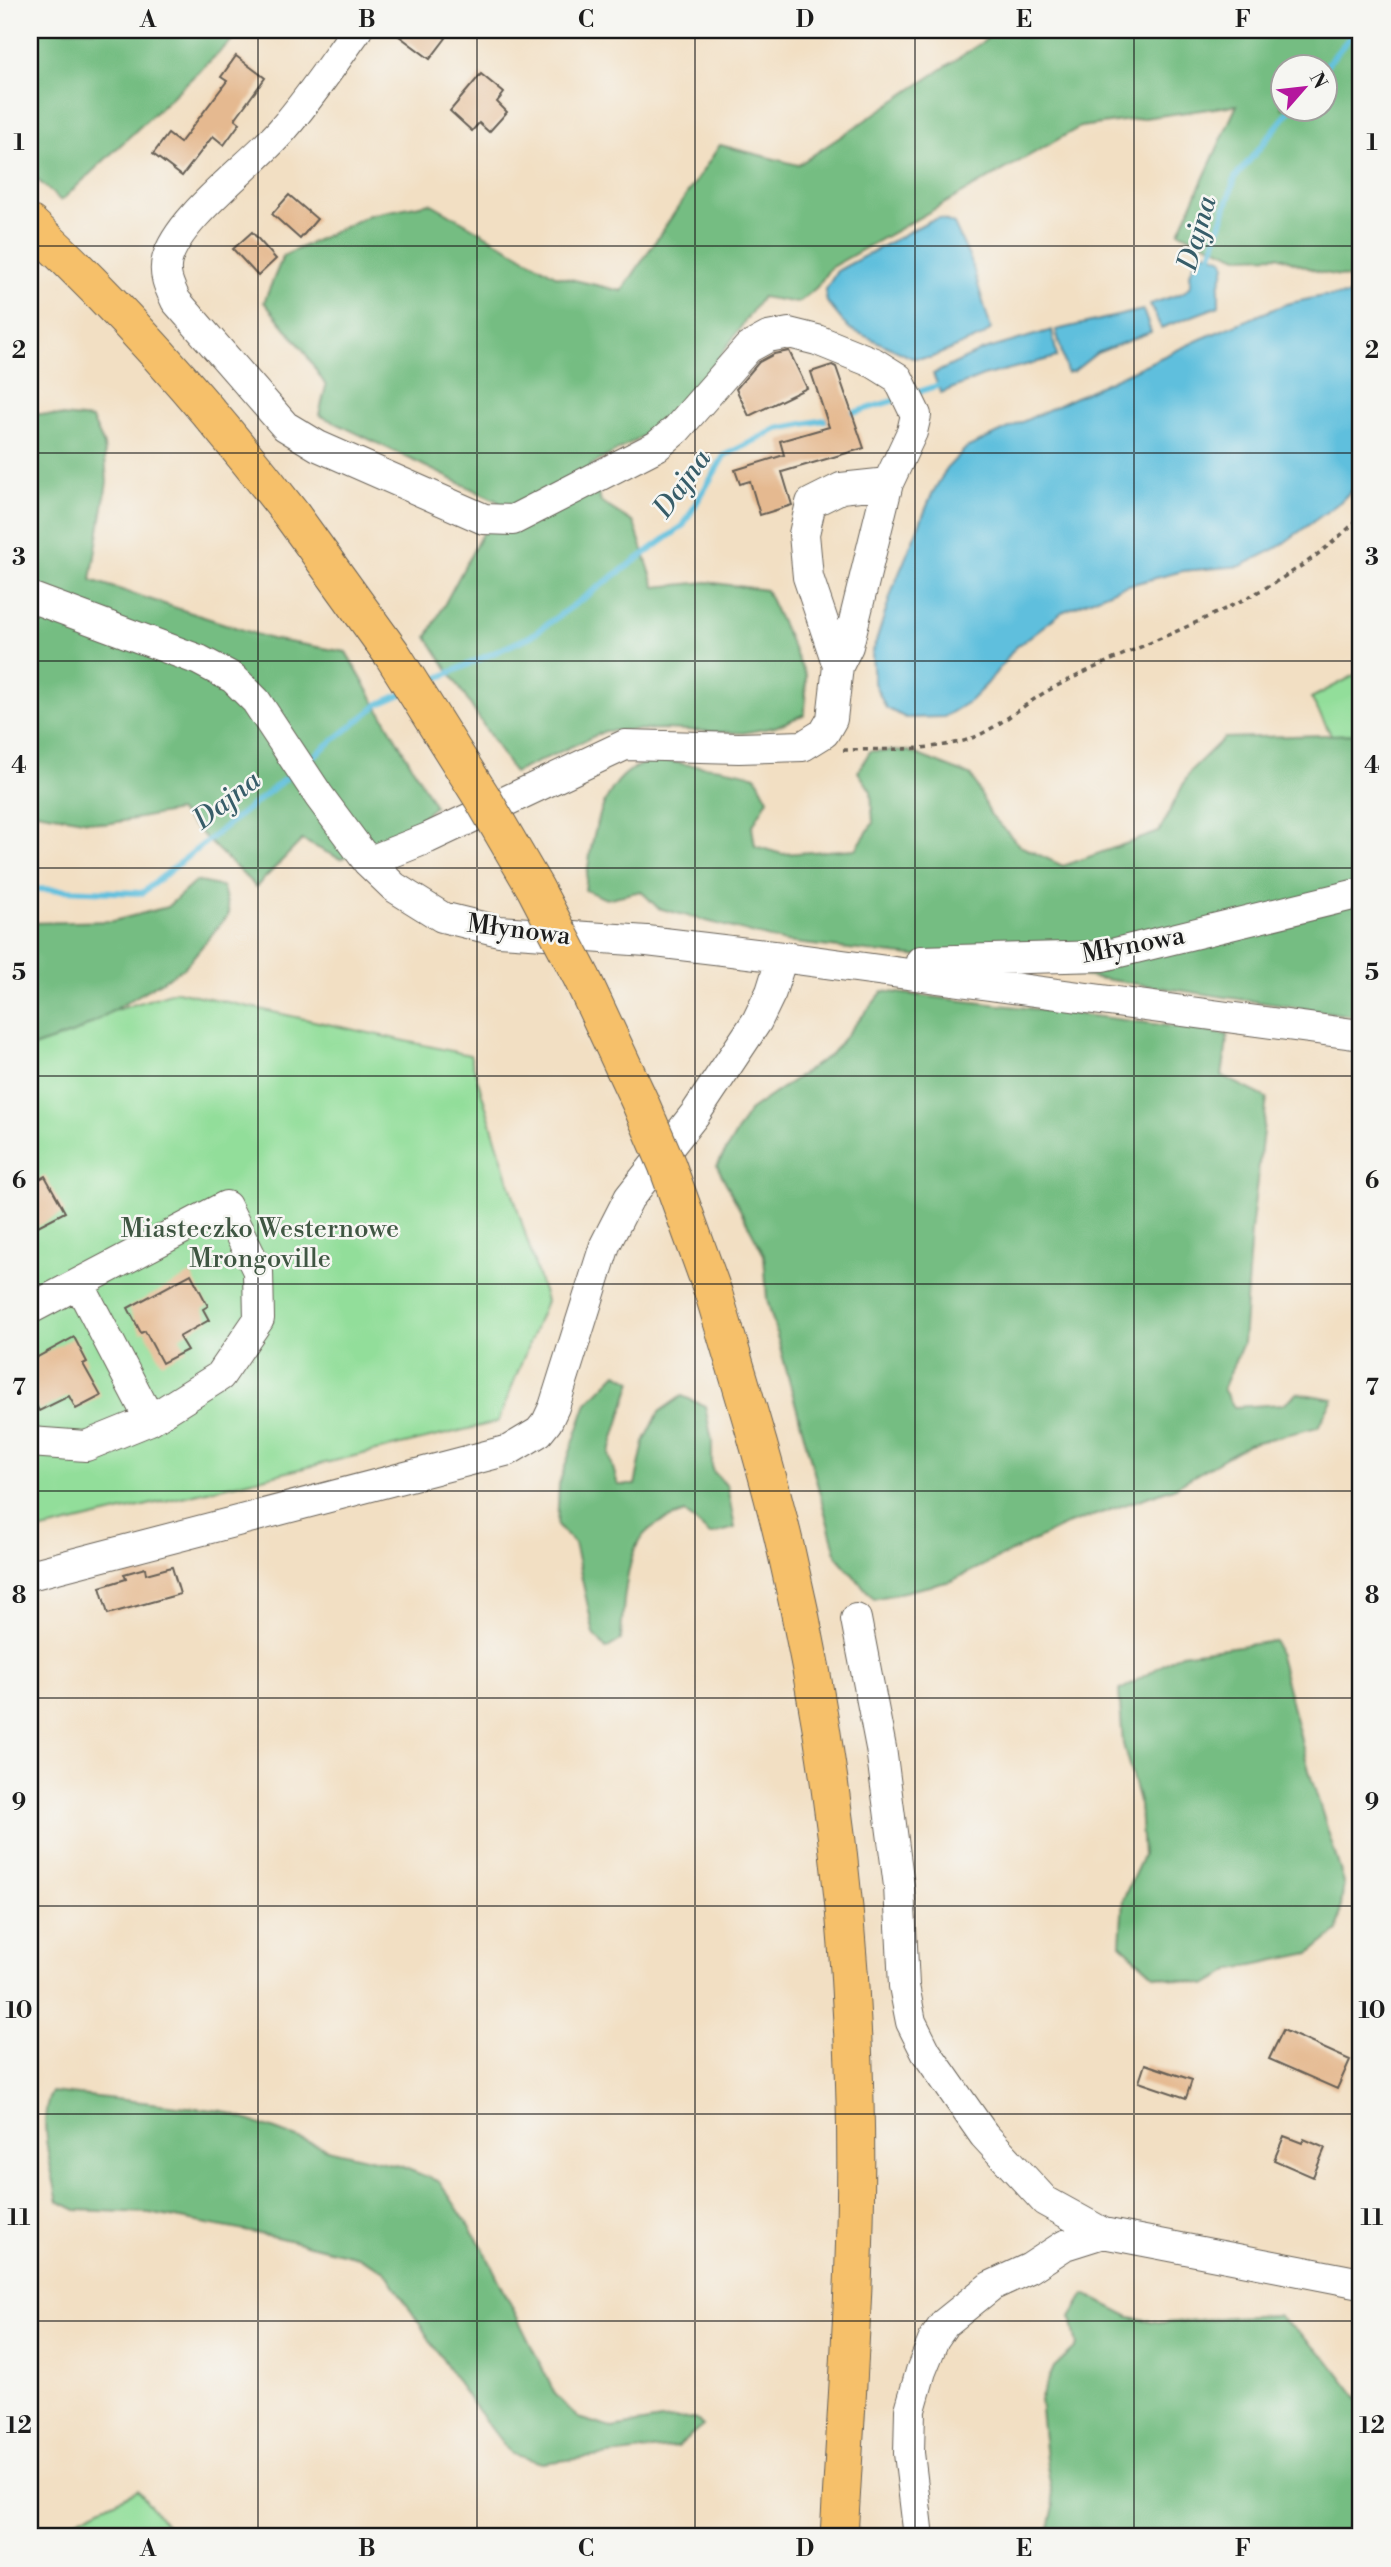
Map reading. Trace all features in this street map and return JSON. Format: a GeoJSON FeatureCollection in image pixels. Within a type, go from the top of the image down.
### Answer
{"type":"FeatureCollection","features":[{"type":"Feature","properties":{"kind":"main road"},"geometry":{"type":"LineString","coordinates":[[30,224],[76,266],[204,405],[291,514],[392,653],[483,799],[535,888],[582,978],[667,1165],[714,1295],[759,1443],[786,1552],[810,1670],[831,1795],[841,1879],[855,2116],[852,2299],[839,2537]]}},
{"type":"Feature","properties":{"kind":"street"},"geometry":{"type":"LineString","coordinates":[[357,30],[284,128],[198,212],[179,235],[167,260],[165,276],[176,301],[285,426],[318,446],[445,503],[484,519],[513,520],[657,446],[677,429],[748,348],[768,337],[789,332],[874,363],[898,378],[915,415],[912,432],[888,483],[848,646],[838,666],[832,719],[824,733],[803,746],[625,746],[428,838],[368,863]]}},
{"type":"Feature","properties":{"kind":"street"},"geometry":{"type":"LineString","coordinates":[[838,666],[808,577],[804,534],[811,503],[841,488],[888,483]]}},
{"type":"Feature","properties":{"kind":"street","name":"Młynowa"},"geometry":{"type":"LineString","coordinates":[[30,597],[200,660],[233,678],[256,701],[319,796],[368,863],[394,887],[442,917],[499,931],[647,941],[782,957],[1361,1035]]}},
{"type":"Feature","properties":{"kind":"street","name":"Młynowa"},"geometry":{"type":"LineString","coordinates":[[907,973],[908,966],[915,962],[1103,956],[1361,893]]}},
{"type":"Feature","properties":{"kind":"street"},"geometry":{"type":"LineString","coordinates":[[30,1575],[509,1450],[538,1432],[547,1422],[554,1407],[605,1245],[629,1199],[695,1114],[757,1021],[771,992],[782,957]]}},
{"type":"Feature","properties":{"kind":"street"},"geometry":{"type":"LineString","coordinates":[[30,1309],[226,1206],[258,1270],[259,1319],[220,1376],[150,1420],[86,1446],[30,1442]]}},
{"type":"Feature","properties":{"kind":"street"},"geometry":{"type":"LineString","coordinates":[[79,1284],[150,1420]]}},
{"type":"Feature","properties":{"kind":"street"},"geometry":{"type":"LineString","coordinates":[[856,1619],[881,1748],[899,1886],[904,1986],[911,2022],[926,2052],[984,2135],[1045,2201],[1103,2233],[1361,2283]]}},
{"type":"Feature","properties":{"kind":"street"},"geometry":{"type":"LineString","coordinates":[[919,2537],[909,2453],[910,2410],[934,2339],[945,2323],[991,2286],[1030,2269],[1065,2245],[1103,2233]]}},
{"type":"Feature","properties":{"kind":"path"},"geometry":{"type":"LineString","coordinates":[[803,746],[844,750],[962,742],[984,732],[1051,689],[1296,570],[1361,517]]}},
{"type":"Feature","properties":{"kind":"green space"},"geometry":{"type":"Polygon","coordinates":[[[30,30],[243,30],[61,201],[30,173],[30,30]]]}},
{"type":"Feature","properties":{"kind":"green space"},"geometry":{"type":"Polygon","coordinates":[[[983,30],[1356,30],[1361,36],[1361,280],[1319,272],[1278,256],[1238,257],[1179,232],[1237,105],[1080,127],[830,268],[817,287],[798,303],[762,297],[702,382],[669,421],[590,466],[601,502],[634,523],[655,587],[707,582],[766,590],[806,676],[805,714],[775,727],[743,733],[664,729],[605,731],[514,773],[427,637],[499,502],[319,415],[326,386],[302,348],[264,302],[283,256],[369,215],[430,203],[557,276],[622,291],[720,145],[798,165],[987,39],[983,30]]]}},
{"type":"Feature","properties":{"kind":"green space"},"geometry":{"type":"Polygon","coordinates":[[[30,413],[92,419],[104,445],[107,482],[91,580],[271,639],[346,652],[435,806],[403,833],[340,859],[302,840],[256,887],[178,811],[106,824],[30,811],[30,413]]]}},
{"type":"Feature","properties":{"kind":"green space"},"geometry":{"type":"Polygon","coordinates":[[[1361,672],[1361,789],[1311,698],[1361,672]]]}},
{"type":"Feature","properties":{"kind":"green space"},"geometry":{"type":"Polygon","coordinates":[[[1359,734],[1361,1017],[1049,971],[785,942],[658,908],[641,891],[606,899],[585,890],[595,832],[609,794],[620,779],[635,767],[654,761],[724,769],[756,776],[768,799],[752,827],[755,846],[782,854],[856,849],[873,823],[871,791],[858,772],[870,751],[908,751],[972,776],[990,814],[1020,846],[1063,866],[1159,832],[1190,771],[1224,738],[1359,734]]]}},
{"type":"Feature","properties":{"kind":"green space"},"geometry":{"type":"Polygon","coordinates":[[[196,881],[223,887],[229,914],[184,968],[77,1032],[30,1048],[30,923],[113,921],[167,907],[196,881]]]}},
{"type":"Feature","properties":{"kind":"green space","name":"Miasteczko Westernowe Mrongoville"},"geometry":{"type":"Polygon","coordinates":[[[177,991],[470,1055],[546,1301],[498,1422],[30,1533],[30,1037],[177,991]]]}},
{"type":"Feature","properties":{"kind":"green space"},"geometry":{"type":"Polygon","coordinates":[[[883,991],[1228,1035],[1222,1076],[1267,1098],[1251,1231],[1243,1343],[1223,1389],[1234,1407],[1283,1404],[1298,1393],[1333,1399],[1318,1427],[1249,1444],[1173,1488],[1064,1526],[951,1581],[874,1599],[837,1557],[767,1299],[764,1255],[717,1166],[749,1111],[831,1054],[883,991]]]}},
{"type":"Feature","properties":{"kind":"green space"},"geometry":{"type":"Polygon","coordinates":[[[617,1373],[632,1381],[609,1454],[618,1485],[635,1485],[644,1442],[659,1412],[682,1396],[705,1406],[712,1441],[712,1470],[727,1486],[735,1528],[710,1535],[685,1513],[661,1522],[646,1532],[632,1558],[621,1640],[606,1649],[594,1634],[574,1543],[557,1526],[559,1484],[587,1403],[617,1373]]]}},
{"type":"Feature","properties":{"kind":"green space"},"geometry":{"type":"Polygon","coordinates":[[[1275,1641],[1310,1774],[1344,1882],[1338,1931],[1310,1953],[1234,1969],[1206,1985],[1154,1975],[1120,1944],[1123,1899],[1143,1856],[1140,1805],[1123,1744],[1119,1691],[1181,1654],[1275,1641]]]}},
{"type":"Feature","properties":{"kind":"green space"},"geometry":{"type":"Polygon","coordinates":[[[52,2092],[223,2111],[327,2149],[400,2166],[440,2182],[482,2246],[555,2394],[578,2418],[612,2428],[695,2418],[703,2426],[677,2447],[542,2463],[511,2454],[467,2397],[385,2271],[358,2257],[276,2237],[149,2213],[76,2210],[58,2201],[45,2130],[47,2103],[52,2092]]]}},
{"type":"Feature","properties":{"kind":"green space"},"geometry":{"type":"Polygon","coordinates":[[[1085,2294],[1130,2317],[1164,2323],[1278,2315],[1327,2358],[1361,2402],[1361,2537],[1047,2537],[1054,2506],[1040,2399],[1054,2367],[1077,2346],[1071,2317],[1085,2294]]]}},
{"type":"Feature","properties":{"kind":"green space"},"geometry":{"type":"Polygon","coordinates":[[[138,2490],[176,2537],[39,2537],[138,2490]]]}},
{"type":"Feature","properties":{"kind":"water"},"geometry":{"type":"Polygon","coordinates":[[[940,218],[954,224],[971,261],[991,329],[983,336],[930,358],[912,358],[848,328],[827,302],[825,291],[837,271],[929,221],[940,218]]]}},
{"type":"Feature","properties":{"kind":"water"},"geometry":{"type":"Polygon","coordinates":[[[1200,250],[1223,259],[1225,266],[1219,287],[1219,306],[1161,328],[1150,304],[1183,293],[1191,285],[1190,273],[1200,250]]]}},
{"type":"Feature","properties":{"kind":"water"},"geometry":{"type":"Polygon","coordinates":[[[1361,295],[1361,481],[1340,502],[1277,548],[1241,566],[1183,571],[1121,587],[1062,612],[1015,648],[970,701],[944,717],[906,718],[886,708],[874,683],[872,654],[893,588],[932,494],[947,468],[966,448],[1203,338],[1286,304],[1323,296],[1361,295]]]}},
{"type":"Feature","properties":{"kind":"water"},"geometry":{"type":"Polygon","coordinates":[[[1143,310],[1151,332],[1097,353],[1074,371],[1067,373],[1056,330],[1143,310]]]}},
{"type":"Feature","properties":{"kind":"water"},"geometry":{"type":"Polygon","coordinates":[[[1052,330],[1057,357],[983,376],[941,393],[933,374],[981,351],[1052,330]]]}},
{"type":"Feature","properties":{"kind":"building"},"geometry":{"type":"Polygon","coordinates":[[[391,30],[434,30],[446,38],[430,59],[391,30]]]}},
{"type":"Feature","properties":{"kind":"building"},"geometry":{"type":"Polygon","coordinates":[[[236,56],[265,78],[235,119],[240,123],[224,145],[213,136],[182,176],[153,154],[168,134],[180,143],[227,81],[221,77],[236,56]]]}},
{"type":"Feature","properties":{"kind":"building"},"geometry":{"type":"Polygon","coordinates":[[[481,74],[504,93],[497,102],[507,112],[489,132],[479,123],[472,131],[450,111],[481,74]]]}},
{"type":"Feature","properties":{"kind":"building"},"geometry":{"type":"Polygon","coordinates":[[[289,195],[317,219],[300,239],[272,214],[289,195]]]}},
{"type":"Feature","properties":{"kind":"building"},"geometry":{"type":"Polygon","coordinates":[[[252,232],[276,259],[258,276],[233,249],[252,232]]]}},
{"type":"Feature","properties":{"kind":"building"},"geometry":{"type":"Polygon","coordinates":[[[789,351],[807,388],[749,416],[736,389],[759,362],[774,354],[789,351]]]}},
{"type":"Feature","properties":{"kind":"building"},"geometry":{"type":"Polygon","coordinates":[[[832,365],[836,367],[864,448],[782,472],[792,505],[760,515],[750,481],[740,484],[735,470],[784,455],[780,441],[829,427],[811,372],[832,365]]]}},
{"type":"Feature","properties":{"kind":"building"},"geometry":{"type":"Polygon","coordinates":[[[45,1176],[65,1212],[30,1230],[30,1184],[45,1176]]]}},
{"type":"Feature","properties":{"kind":"building"},"geometry":{"type":"Polygon","coordinates":[[[191,1274],[208,1306],[203,1309],[209,1320],[179,1337],[187,1350],[162,1363],[145,1331],[141,1333],[128,1308],[191,1274]]]}},
{"type":"Feature","properties":{"kind":"building"},"geometry":{"type":"Polygon","coordinates":[[[74,1337],[87,1362],[83,1364],[101,1396],[76,1409],[69,1396],[39,1411],[30,1395],[30,1361],[74,1337]]]}},
{"type":"Feature","properties":{"kind":"building"},"geometry":{"type":"Polygon","coordinates":[[[172,1567],[180,1594],[108,1614],[100,1587],[126,1579],[124,1574],[145,1568],[146,1574],[172,1567]]]}},
{"type":"Feature","properties":{"kind":"building"},"geometry":{"type":"Polygon","coordinates":[[[1283,2030],[1350,2060],[1337,2089],[1269,2059],[1283,2030]]]}},
{"type":"Feature","properties":{"kind":"building"},"geometry":{"type":"Polygon","coordinates":[[[1145,2064],[1192,2080],[1186,2098],[1139,2082],[1145,2064]]]}},
{"type":"Feature","properties":{"kind":"building"},"geometry":{"type":"Polygon","coordinates":[[[1284,2136],[1302,2143],[1304,2139],[1325,2148],[1313,2177],[1274,2160],[1284,2136]]]}},
{"type":"Feature","properties":{"kind":"waterway","name":"Dajna"},"geometry":{"type":"LineString","coordinates":[[1337,52],[1356,30]]}},
{"type":"Feature","properties":{"kind":"waterway","name":"Dajna"},"geometry":{"type":"LineString","coordinates":[[1209,261],[1235,178],[1281,122]]}},
{"type":"Feature","properties":{"kind":"waterway","name":"Dajna"},"geometry":{"type":"LineString","coordinates":[[915,393],[945,383]]}},
{"type":"Feature","properties":{"kind":"waterway","name":"Dajna"},"geometry":{"type":"LineString","coordinates":[[846,415],[899,399]]}},
{"type":"Feature","properties":{"kind":"waterway","name":"Dajna"},"geometry":{"type":"LineString","coordinates":[[425,684],[531,636],[683,526],[724,456],[777,429],[835,418]]}},
{"type":"Feature","properties":{"kind":"waterway","name":"Dajna"},"geometry":{"type":"LineString","coordinates":[[306,762],[379,704],[402,694]]}},
{"type":"Feature","properties":{"kind":"waterway","name":"Dajna"},"geometry":{"type":"LineString","coordinates":[[30,884],[35,889],[142,893],[295,771]]}}]}
